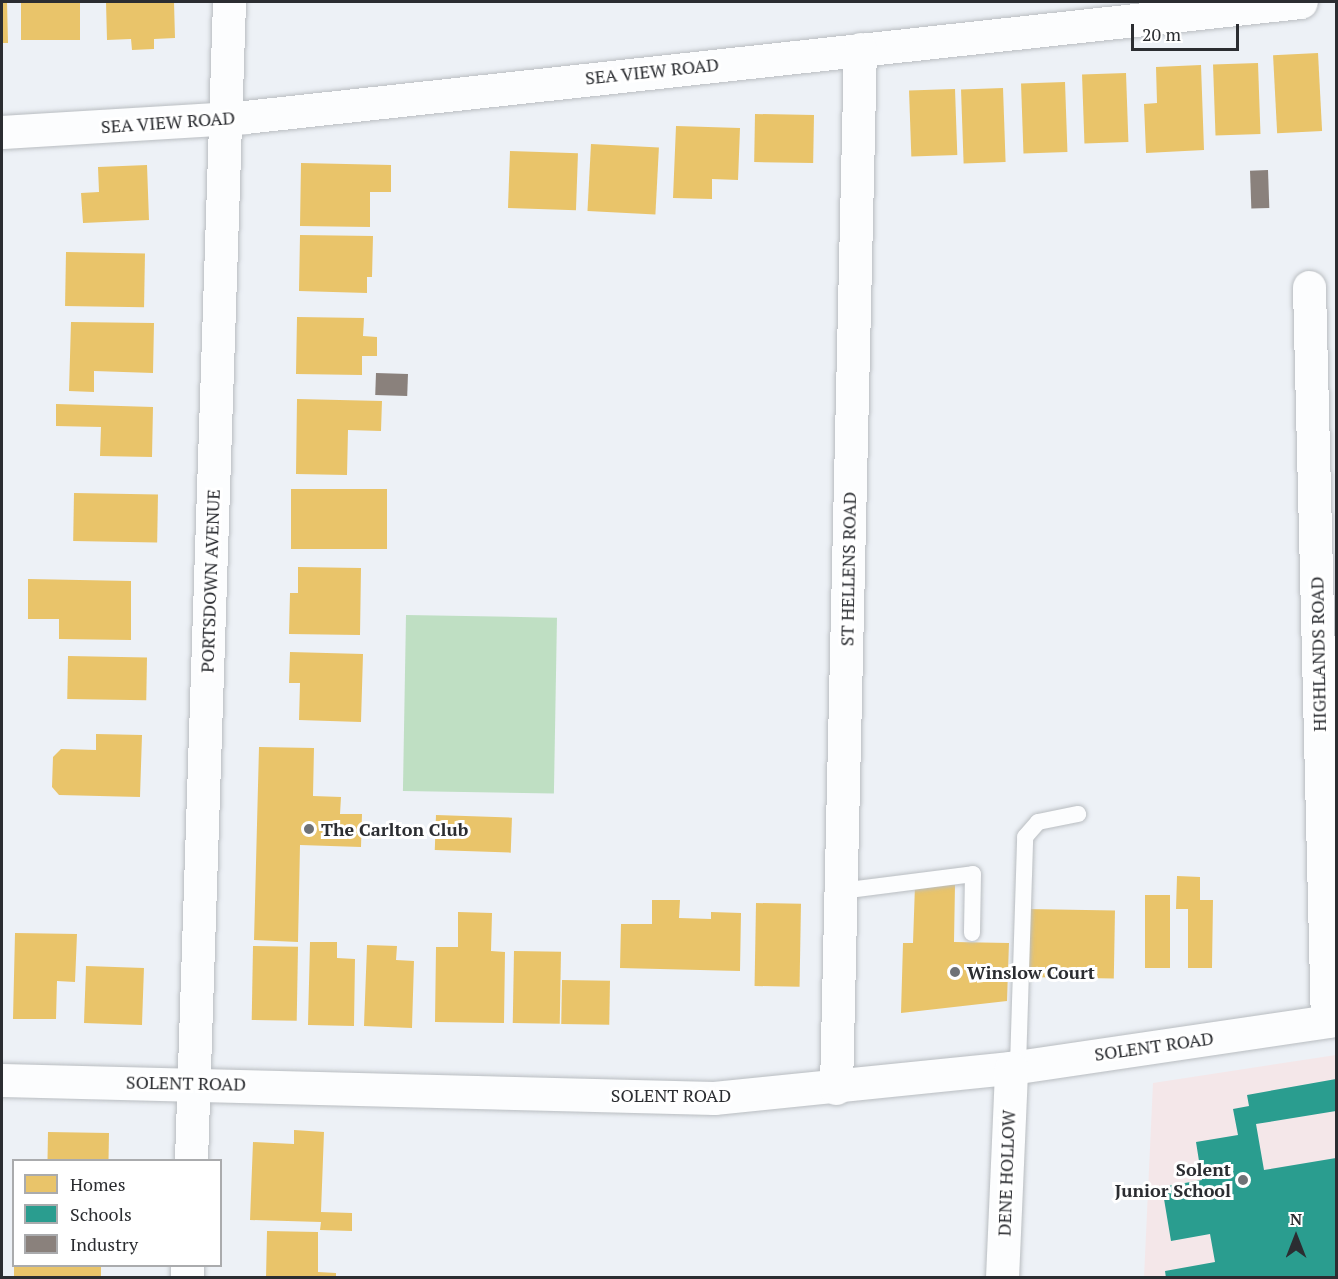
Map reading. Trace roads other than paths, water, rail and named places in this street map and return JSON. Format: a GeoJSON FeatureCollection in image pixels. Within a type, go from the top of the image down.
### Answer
{"type":"FeatureCollection","features":[{"type":"Feature","properties":{"kind":"street","name":"PORTSDOWN AVENUE"},"geometry":{"type":"LineString","coordinates":[[191,1159],[229,2]]}},
{"type":"Feature","properties":{"kind":"street","name":"SEA VIEW ROAD"},"geometry":{"type":"LineString","coordinates":[[2,132],[224,119],[1301,2]]}},
{"type":"Feature","properties":{"kind":"street","name":"ST HELLENS ROAD"},"geometry":{"type":"LineString","coordinates":[[836,1088],[860,49]]}},
{"type":"Feature","properties":{"kind":"street","name":"HIGHLANDS ROAD"},"geometry":{"type":"LineString","coordinates":[[1309,286],[1332,1020]]}},
{"type":"Feature","properties":{"kind":"street","name":"SOLENT ROAD"},"geometry":{"type":"LineString","coordinates":[[2,1080],[195,1083],[714,1098],[836,1088],[1014,1067],[1332,1020]]}},
{"type":"Feature","properties":{"kind":"street","name":"DENE HOLLOW"},"geometry":{"type":"LineString","coordinates":[[1002,1278],[1014,1067]]}},
{"type":"Feature","properties":{"kind":"lane"},"geometry":{"type":"LineString","coordinates":[[1014,1067],[1025,837],[1038,822],[1078,814]]}},
{"type":"Feature","properties":{"kind":"lane"},"geometry":{"type":"LineString","coordinates":[[841,891],[973,874],[972,933]]}},
{"type":"Feature","properties":{"kind":"place","name":"The Carlton Club"},"geometry":{"type":"Point","coordinates":[309,829]}},
{"type":"Feature","properties":{"kind":"place","name":"Winslow Court"},"geometry":{"type":"Point","coordinates":[955,972]}},
{"type":"Feature","properties":{"kind":"place","name":"Solent Junior School"},"geometry":{"type":"Point","coordinates":[1243,1180]}}]}
